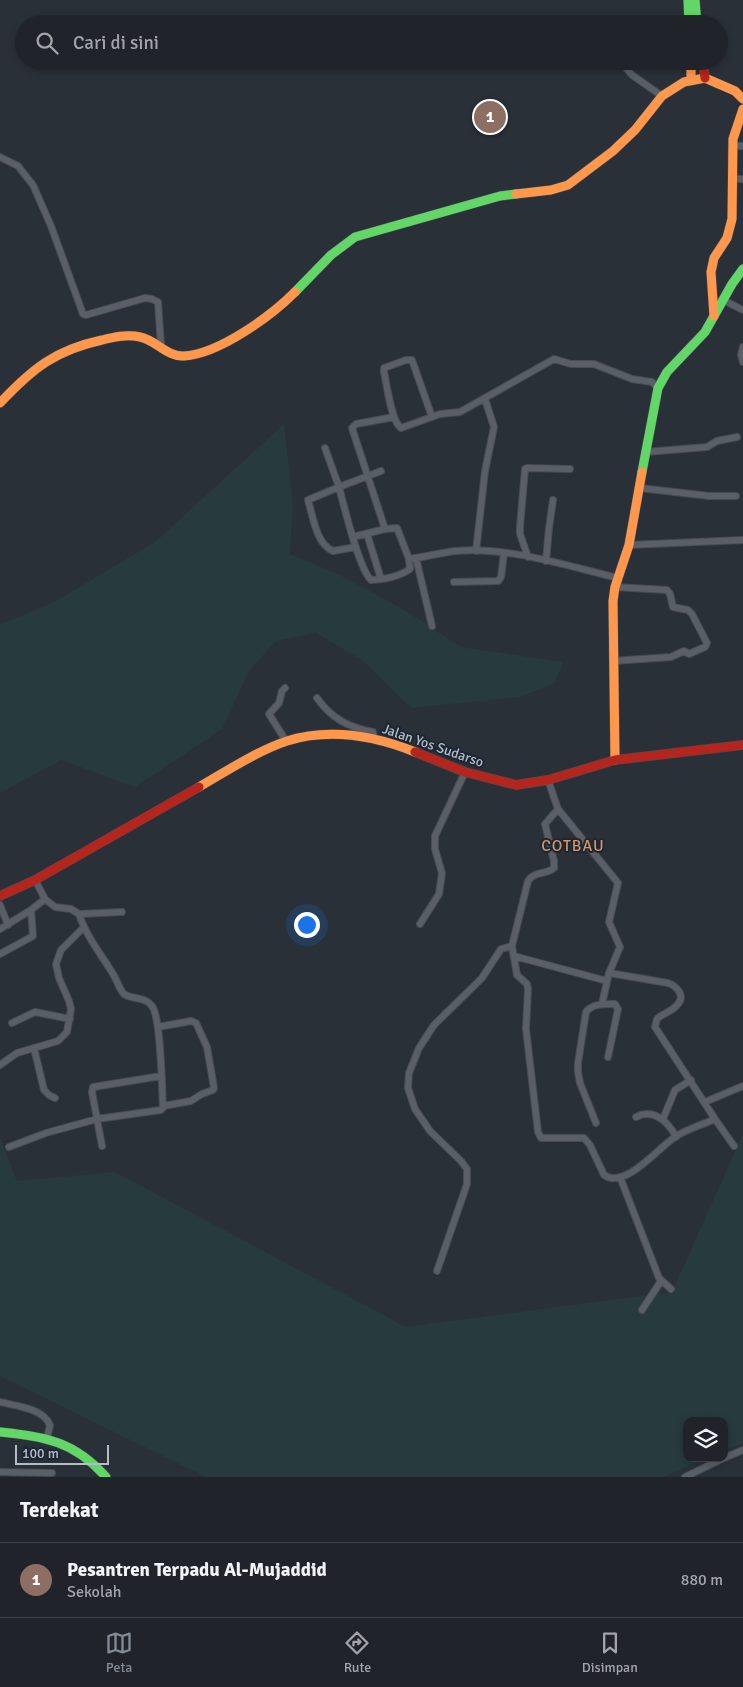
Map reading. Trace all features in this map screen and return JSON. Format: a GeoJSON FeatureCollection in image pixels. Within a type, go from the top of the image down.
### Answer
{"type":"FeatureCollection","features":[{"type":"Feature","properties":{"kind":"main road"},"geometry":{"type":"LineString","coordinates":[[688,0],[689,15]]}},
{"type":"Feature","properties":{"kind":"main road"},"geometry":{"type":"LineString","coordinates":[[696,0],[697,15]]}},
{"type":"Feature","properties":{"kind":"main road"},"geometry":{"type":"LineString","coordinates":[[691,70],[692,80]]}},
{"type":"Feature","properties":{"kind":"main road"},"geometry":{"type":"LineString","coordinates":[[704,70],[705,78]]}},
{"type":"Feature","properties":{"kind":"main road"},"geometry":{"type":"LineString","coordinates":[[0,403],[45,362],[56,354],[77,345],[118,337],[134,336],[161,346],[174,355],[183,356],[197,354],[242,334],[280,307],[298,291],[338,248],[355,237],[500,196],[551,190],[568,185],[613,151],[635,130],[662,96],[675,87],[692,80],[705,78],[735,92],[743,99]]}},
{"type":"Feature","properties":{"kind":"main road"},"geometry":{"type":"LineString","coordinates":[[714,316],[712,266],[714,256],[724,244],[733,216],[732,146],[743,111]]}},
{"type":"Feature","properties":{"kind":"main road"},"geometry":{"type":"LineString","coordinates":[[615,760],[613,601],[629,545],[658,388],[666,373],[704,334],[728,290],[743,269]]}},
{"type":"Feature","properties":{"kind":"main road"},"geometry":{"type":"LineString","coordinates":[[712,286],[728,290]]}},
{"type":"Feature","properties":{"kind":"main road","name":"Jalan Yos Sudarso"},"geometry":{"type":"LineString","coordinates":[[0,896],[35,880],[250,758],[286,741],[308,736],[329,734],[374,739],[400,746],[465,772],[516,786],[548,780],[615,760],[743,745]]}},
{"type":"Feature","properties":{"kind":"main road"},"geometry":{"type":"LineString","coordinates":[[0,1432],[47,1438],[75,1449],[93,1462],[106,1477]]}},
{"type":"Feature","properties":{"kind":"street"},"geometry":{"type":"LineString","coordinates":[[628,70],[662,96]]}},
{"type":"Feature","properties":{"kind":"street"},"geometry":{"type":"LineString","coordinates":[[732,146],[743,146]]}},
{"type":"Feature","properties":{"kind":"street"},"geometry":{"type":"LineString","coordinates":[[0,157],[18,166],[38,194],[83,314],[86,315],[138,300],[152,299],[158,302],[161,346]]}},
{"type":"Feature","properties":{"kind":"street"},"geometry":{"type":"LineString","coordinates":[[733,179],[743,179]]}},
{"type":"Feature","properties":{"kind":"street"},"geometry":{"type":"LineString","coordinates":[[722,300],[743,310]]}},
{"type":"Feature","properties":{"kind":"street"},"geometry":{"type":"LineString","coordinates":[[743,347],[740,355],[743,362]]}},
{"type":"Feature","properties":{"kind":"street"},"geometry":{"type":"LineString","coordinates":[[432,417],[412,360],[410,359],[384,368],[394,417],[401,428],[432,417],[440,414],[460,412],[554,359],[571,364],[594,364],[632,379],[652,382],[658,388]]}},
{"type":"Feature","properties":{"kind":"street"},"geometry":{"type":"LineString","coordinates":[[476,551],[485,471],[494,427],[484,399]]}},
{"type":"Feature","properties":{"kind":"street"},"geometry":{"type":"LineString","coordinates":[[385,529],[352,432],[352,426],[363,422],[394,417]]}},
{"type":"Feature","properties":{"kind":"street"},"geometry":{"type":"LineString","coordinates":[[646,452],[707,447],[718,441],[737,437]]}},
{"type":"Feature","properties":{"kind":"street"},"geometry":{"type":"LineString","coordinates":[[325,448],[339,487],[356,547],[369,578],[374,580],[381,579],[409,570],[413,559]]}},
{"type":"Feature","properties":{"kind":"street"},"geometry":{"type":"LineString","coordinates":[[528,557],[520,527],[525,470],[527,468],[570,469]]}},
{"type":"Feature","properties":{"kind":"street"},"geometry":{"type":"LineString","coordinates":[[356,547],[333,551],[323,544],[308,500],[381,471]]}},
{"type":"Feature","properties":{"kind":"street"},"geometry":{"type":"LineString","coordinates":[[640,488],[709,496],[736,496]]}},
{"type":"Feature","properties":{"kind":"street"},"geometry":{"type":"LineString","coordinates":[[546,561],[553,500]]}},
{"type":"Feature","properties":{"kind":"street"},"geometry":{"type":"LineString","coordinates":[[354,537],[397,528],[413,559],[432,626]]}},
{"type":"Feature","properties":{"kind":"street"},"geometry":{"type":"LineString","coordinates":[[367,534],[381,579]]}},
{"type":"Feature","properties":{"kind":"street"},"geometry":{"type":"LineString","coordinates":[[629,545],[743,540]]}},
{"type":"Feature","properties":{"kind":"street"},"geometry":{"type":"LineString","coordinates":[[413,559],[456,551],[504,553],[546,561],[617,583],[667,590],[670,594],[672,607],[688,610],[692,614],[707,643],[705,647],[689,654],[684,651],[670,657],[613,661]]}},
{"type":"Feature","properties":{"kind":"street"},"geometry":{"type":"LineString","coordinates":[[454,582],[498,581],[501,577],[504,553]]}},
{"type":"Feature","properties":{"kind":"street"},"geometry":{"type":"LineString","coordinates":[[285,688],[282,691],[279,702],[269,714],[286,741]]}},
{"type":"Feature","properties":{"kind":"street"},"geometry":{"type":"LineString","coordinates":[[317,698],[335,718],[356,728],[373,732],[374,739]]}},
{"type":"Feature","properties":{"kind":"street"},"geometry":{"type":"LineString","coordinates":[[420,924],[439,894],[442,873],[435,849],[435,836],[465,772]]}},
{"type":"Feature","properties":{"kind":"street"},"geometry":{"type":"LineString","coordinates":[[548,780],[558,809],[618,883],[609,922],[620,947],[609,973],[602,1004]]}},
{"type":"Feature","properties":{"kind":"street"},"geometry":{"type":"LineString","coordinates":[[558,809],[545,824],[554,868],[550,872],[533,875],[528,881],[512,946],[517,975],[526,984],[528,989],[526,1028],[539,1136],[543,1138],[584,1138],[590,1145],[604,1175],[613,1179],[635,1170],[676,1136],[715,1119]]}},
{"type":"Feature","properties":{"kind":"street"},"geometry":{"type":"LineString","coordinates":[[35,880],[45,898],[55,907],[71,909],[79,914],[122,912]]}},
{"type":"Feature","properties":{"kind":"street"},"geometry":{"type":"LineString","coordinates":[[0,929],[31,910],[45,898]]}},
{"type":"Feature","properties":{"kind":"street"},"geometry":{"type":"LineString","coordinates":[[0,905],[8,925]]}},
{"type":"Feature","properties":{"kind":"street"},"geometry":{"type":"LineString","coordinates":[[0,954],[33,936],[31,910]]}},
{"type":"Feature","properties":{"kind":"street"},"geometry":{"type":"LineString","coordinates":[[79,914],[83,928],[122,992],[128,996],[145,1000],[152,1006],[158,1027],[163,1106]]}},
{"type":"Feature","properties":{"kind":"street"},"geometry":{"type":"LineString","coordinates":[[0,1065],[17,1053],[58,1041],[67,1032],[70,1019],[69,1001],[59,978],[56,964],[61,950],[83,928]]}},
{"type":"Feature","properties":{"kind":"street"},"geometry":{"type":"LineString","coordinates":[[437,1271],[467,1184],[467,1168],[430,1131],[415,1109],[408,1088],[409,1073],[419,1048],[434,1026],[482,978],[501,950],[512,946]]}},
{"type":"Feature","properties":{"kind":"street"},"geometry":{"type":"LineString","coordinates":[[514,956],[607,981]]}},
{"type":"Feature","properties":{"kind":"street"},"geometry":{"type":"LineString","coordinates":[[609,973],[668,983],[678,989],[680,998],[677,1006],[660,1016],[654,1024],[734,1146]]}},
{"type":"Feature","properties":{"kind":"street"},"geometry":{"type":"LineString","coordinates":[[596,1124],[580,1083],[578,1063],[586,1012],[588,1008],[602,1004],[615,1004],[618,1009],[608,1057]]}},
{"type":"Feature","properties":{"kind":"street"},"geometry":{"type":"LineString","coordinates":[[12,1023],[35,1012],[70,1019]]}},
{"type":"Feature","properties":{"kind":"street"},"geometry":{"type":"LineString","coordinates":[[9,1146],[46,1133],[97,1119],[161,1110],[163,1106],[191,1101],[213,1090],[207,1047],[196,1023],[191,1021],[158,1027]]}},
{"type":"Feature","properties":{"kind":"street"},"geometry":{"type":"LineString","coordinates":[[34,1048],[44,1090],[48,1095],[55,1098]]}},
{"type":"Feature","properties":{"kind":"street"},"geometry":{"type":"LineString","coordinates":[[102,1146],[92,1092],[93,1087],[161,1076]]}},
{"type":"Feature","properties":{"kind":"street"},"geometry":{"type":"LineString","coordinates":[[663,1119],[675,1090],[691,1080]]}},
{"type":"Feature","properties":{"kind":"street"},"geometry":{"type":"LineString","coordinates":[[705,1102],[743,1086]]}},
{"type":"Feature","properties":{"kind":"street"},"geometry":{"type":"LineString","coordinates":[[636,1117],[645,1114],[663,1119],[676,1136]]}},
{"type":"Feature","properties":{"kind":"street"},"geometry":{"type":"LineString","coordinates":[[620,1177],[661,1281],[671,1289]]}},
{"type":"Feature","properties":{"kind":"street"},"geometry":{"type":"LineString","coordinates":[[642,1310],[661,1281]]}},
{"type":"Feature","properties":{"kind":"street"},"geometry":{"type":"LineString","coordinates":[[0,1402],[34,1411],[46,1418],[50,1425],[47,1438]]}},
{"type":"Feature","properties":{"kind":"street"},"geometry":{"type":"LineString","coordinates":[[728,1456],[743,1450]]}},
{"type":"Feature","properties":{"kind":"street"},"geometry":{"type":"LineString","coordinates":[[685,1477],[716,1462]]}},
{"type":"Feature","properties":{"kind":"street"},"geometry":{"type":"LineString","coordinates":[[0,1472],[52,1473]]}},
{"type":"Feature","properties":{"kind":"green space"},"geometry":{"type":"Polygon","coordinates":[[[284,424],[293,506],[290,554],[342,576],[406,611],[461,647],[563,662],[555,683],[520,697],[411,708],[362,660],[316,633],[276,641],[249,671],[222,729],[135,787],[61,760],[0,793],[0,625],[54,602],[155,542],[284,424]]]}},
{"type":"Feature","properties":{"kind":"green space"},"geometry":{"type":"Polygon","coordinates":[[[743,1134],[743,1443],[728,1449],[728,1417],[683,1417],[683,1462],[698,1462],[663,1477],[206,1477],[0,1376],[0,1137],[17,1181],[115,1172],[406,1327],[672,1292],[743,1134]]]}},
{"type":"Feature","properties":{"kind":"traffic: fast"},"geometry":{"type":"LineString","coordinates":[[688,0],[689,15]]}},
{"type":"Feature","properties":{"kind":"traffic: fast"},"geometry":{"type":"LineString","coordinates":[[695,0],[696,15]]}},
{"type":"Feature","properties":{"kind":"traffic: fast"},"geometry":{"type":"LineString","coordinates":[[295,292],[331,255],[355,237],[500,196],[516,194]]}},
{"type":"Feature","properties":{"kind":"traffic: fast"},"geometry":{"type":"LineString","coordinates":[[642,472],[658,388],[667,372],[705,332],[732,284],[743,269]]}},
{"type":"Feature","properties":{"kind":"traffic: fast"},"geometry":{"type":"LineString","coordinates":[[0,1432],[45,1439],[71,1448],[82,1455],[106,1477]]}},
{"type":"Feature","properties":{"kind":"traffic: slow"},"geometry":{"type":"LineString","coordinates":[[691,70],[691,80]]}},
{"type":"Feature","properties":{"kind":"traffic: slow"},"geometry":{"type":"LineString","coordinates":[[516,194],[551,190],[568,185],[613,151],[635,130],[662,96],[684,82],[705,78],[735,91],[743,99]]}},
{"type":"Feature","properties":{"kind":"traffic: slow"},"geometry":{"type":"LineString","coordinates":[[714,316],[711,272],[714,258],[727,238],[732,219],[733,139],[743,109]]}},
{"type":"Feature","properties":{"kind":"traffic: slow"},"geometry":{"type":"LineString","coordinates":[[0,403],[23,380],[45,362],[71,349],[107,339],[130,336],[151,341],[178,356],[198,354],[213,349],[244,332],[285,302],[295,292]]}},
{"type":"Feature","properties":{"kind":"traffic: slow"},"geometry":{"type":"LineString","coordinates":[[615,760],[613,601],[615,587],[629,545],[642,472]]}},
{"type":"Feature","properties":{"kind":"traffic: slow"},"geometry":{"type":"LineString","coordinates":[[199,787],[265,750],[303,737],[335,735],[368,738],[415,752]]}},
{"type":"Feature","properties":{"kind":"traffic: jam"},"geometry":{"type":"LineString","coordinates":[[704,70],[705,78]]}},
{"type":"Feature","properties":{"kind":"traffic: jam"},"geometry":{"type":"LineString","coordinates":[[415,752],[465,772],[516,785],[548,780],[615,760],[743,745]]}},
{"type":"Feature","properties":{"kind":"traffic: jam"},"geometry":{"type":"LineString","coordinates":[[0,896],[35,880],[199,787]]}},
{"type":"Feature","properties":{"kind":"place","name":"Pesantren Terpadu Al-Mujaddid"},"geometry":{"type":"Point","coordinates":[490,117]}},
{"type":"Feature","properties":{"kind":"district","name":"COTBAU"},"geometry":{"type":"Point","coordinates":[573,845]}}]}
